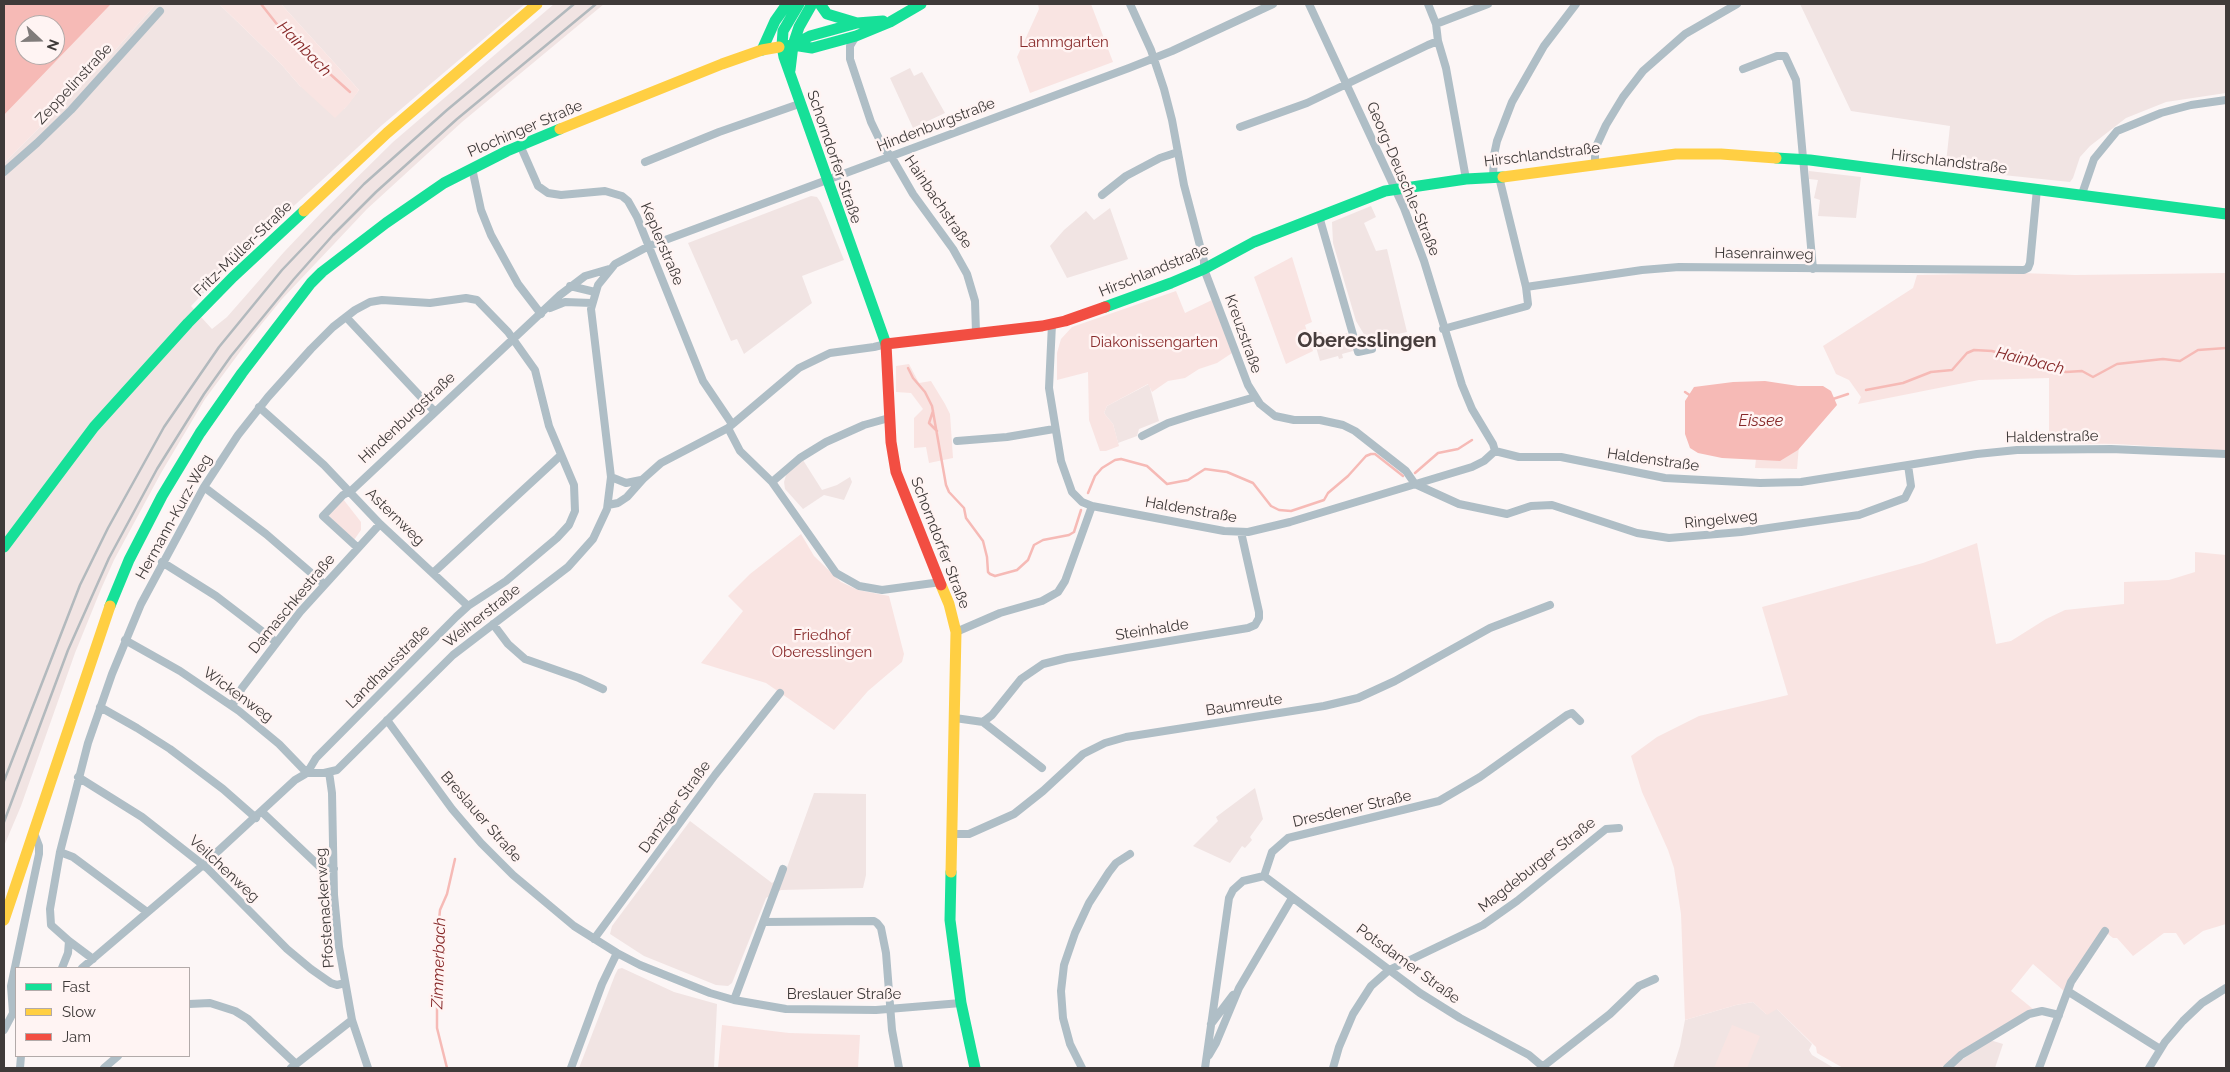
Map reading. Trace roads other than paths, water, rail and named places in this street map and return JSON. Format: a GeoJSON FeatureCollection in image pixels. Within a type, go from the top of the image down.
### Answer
{"type":"FeatureCollection","features":[{"type":"Feature","properties":{"kind":"main road","name":"Fritz-Müller-Straße"},"geometry":{"type":"LineString","coordinates":[[4,546],[94,427],[188,323],[233,277],[387,133],[537,4]]}},
{"type":"Feature","properties":{"kind":"main road"},"geometry":{"type":"LineString","coordinates":[[762,50],[775,21],[787,4]]}},
{"type":"Feature","properties":{"kind":"main road"},"geometry":{"type":"LineString","coordinates":[[788,46],[786,24],[799,4]]}},
{"type":"Feature","properties":{"kind":"main road"},"geometry":{"type":"LineString","coordinates":[[788,46],[812,4]]}},
{"type":"Feature","properties":{"kind":"main road"},"geometry":{"type":"LineString","coordinates":[[820,4],[827,14],[857,24]]}},
{"type":"Feature","properties":{"kind":"main road","name":"Plochinger Straße"},"geometry":{"type":"LineString","coordinates":[[4,920],[109,608],[146,525],[200,433],[299,298],[322,272],[412,204],[472,168],[520,145],[699,73],[762,50],[788,46],[812,48],[856,36],[894,20],[921,4]]}},
{"type":"Feature","properties":{"kind":"main road","name":"Plochinger Straße"},"geometry":{"type":"LineString","coordinates":[[788,46],[810,36],[857,24],[894,20]]}},
{"type":"Feature","properties":{"kind":"main road","name":"Schorndorfer Straße"},"geometry":{"type":"LineString","coordinates":[[788,46],[790,74],[799,104],[886,344],[889,418],[896,472],[941,582],[956,632],[950,920],[961,1003],[975,1068]]}},
{"type":"Feature","properties":{"kind":"main road","name":"Hirschlandstraße"},"geometry":{"type":"LineString","coordinates":[[886,344],[976,328],[1052,324],[1133,297],[1204,269],[1254,242],[1357,200],[1395,189],[1692,153],[1803,159],[2226,214]]}},
{"type":"Feature","properties":{"kind":"street","name":"Kreuzstraße"},"geometry":{"type":"LineString","coordinates":[[1130,4],[1154,58],[1172,120],[1184,185],[1204,262],[1204,269],[1239,366],[1255,397],[1275,416],[1294,420],[1332,422],[1355,431],[1406,472],[1415,484],[1459,504],[1507,514]]}},
{"type":"Feature","properties":{"kind":"street","name":"Hindenburgstraße"},"geometry":{"type":"LineString","coordinates":[[543,312],[565,302],[592,303],[595,292],[609,269],[624,257],[649,246],[1154,58],[1273,4]]}},
{"type":"Feature","properties":{"kind":"street","name":"Georg-Deuschle-Straße"},"geometry":{"type":"LineString","coordinates":[[1309,4],[1395,189],[1422,255],[1443,329],[1467,398],[1495,451]]}},
{"type":"Feature","properties":{"kind":"street"},"geometry":{"type":"LineString","coordinates":[[1428,4],[1436,24],[1438,41],[1443,51],[1466,179]]}},
{"type":"Feature","properties":{"kind":"street"},"geometry":{"type":"LineString","coordinates":[[1436,24],[1488,4]]}},
{"type":"Feature","properties":{"kind":"street"},"geometry":{"type":"LineString","coordinates":[[1443,329],[1527,306],[1528,304],[1526,287],[1496,177],[1494,155],[1497,141],[1512,102],[1544,46],[1576,4]]}},
{"type":"Feature","properties":{"kind":"street"},"geometry":{"type":"LineString","coordinates":[[1595,164],[1595,149],[1606,125],[1623,97],[1643,71],[1685,34],[1737,4]]}},
{"type":"Feature","properties":{"kind":"street","name":"Zeppelinstraße"},"geometry":{"type":"LineString","coordinates":[[4,172],[70,110],[160,11]]}},
{"type":"Feature","properties":{"kind":"street","name":"Hainbachstraße"},"geometry":{"type":"LineString","coordinates":[[856,36],[850,46],[850,59],[872,122],[884,149],[891,156],[967,274],[974,296],[976,328]]}},
{"type":"Feature","properties":{"kind":"street"},"geometry":{"type":"LineString","coordinates":[[1240,127],[1307,103],[1438,41]]}},
{"type":"Feature","properties":{"kind":"street"},"geometry":{"type":"LineString","coordinates":[[1743,69],[1776,56],[1786,57],[1796,80],[1813,269]]}},
{"type":"Feature","properties":{"kind":"street"},"geometry":{"type":"LineString","coordinates":[[2082,194],[2094,159],[2113,135],[2122,128],[2161,113],[2191,105],[2226,100]]}},
{"type":"Feature","properties":{"kind":"street"},"geometry":{"type":"LineString","coordinates":[[645,162],[719,132],[799,104]]}},
{"type":"Feature","properties":{"kind":"street","name":"Keplerstraße"},"geometry":{"type":"LineString","coordinates":[[520,145],[538,186],[548,193],[561,196],[605,191],[622,196],[633,208],[703,381],[730,426],[740,451],[772,482],[805,527],[831,569],[844,579],[859,586],[882,590],[941,582]]}},
{"type":"Feature","properties":{"kind":"street"},"geometry":{"type":"LineString","coordinates":[[1102,195],[1126,176],[1160,158],[1178,152]]}},
{"type":"Feature","properties":{"kind":"street"},"geometry":{"type":"LineString","coordinates":[[472,168],[481,210],[491,234],[518,284],[543,312]]}},
{"type":"Feature","properties":{"kind":"street","name":"Hasenrainweg"},"geometry":{"type":"LineString","coordinates":[[1526,287],[1661,268],[2024,270],[2028,268],[2030,263],[2037,189]]}},
{"type":"Feature","properties":{"kind":"street"},"geometry":{"type":"LineString","coordinates":[[1319,216],[1358,352],[1372,349]]}},
{"type":"Feature","properties":{"kind":"street","name":"Hindenburgstraße"},"geometry":{"type":"LineString","coordinates":[[358,548],[323,516],[343,495],[351,492],[570,286],[589,274],[609,269]]}},
{"type":"Feature","properties":{"kind":"street"},"geometry":{"type":"LineString","coordinates":[[570,286],[595,292]]}},
{"type":"Feature","properties":{"kind":"street","name":"Hermann-Kurz-Weg"},"geometry":{"type":"LineString","coordinates":[[93,959],[69,941],[49,922],[60,852],[78,778],[100,708],[126,640],[162,562],[204,487],[259,407],[311,349],[346,317],[365,304],[376,301],[430,303],[473,299],[481,303],[513,338]]}},
{"type":"Feature","properties":{"kind":"street","name":"Weiherstraße"},"geometry":{"type":"LineString","coordinates":[[329,772],[337,770],[453,655],[550,582],[579,557],[598,532],[608,505],[611,477],[591,315],[592,303]]}},
{"type":"Feature","properties":{"kind":"street"},"geometry":{"type":"LineString","coordinates":[[346,317],[435,412]]}},
{"type":"Feature","properties":{"kind":"street"},"geometry":{"type":"LineString","coordinates":[[956,632],[1000,613],[1042,601],[1058,592],[1065,581],[1092,506],[1082,502],[1072,492],[1061,460],[1054,429],[1049,377],[1052,324]]}},
{"type":"Feature","properties":{"kind":"street","name":"Landhausstraße"},"geometry":{"type":"LineString","coordinates":[[83,967],[203,865],[294,780],[307,773],[316,758],[468,606],[506,581],[557,538],[569,525],[575,511],[576,494],[547,418],[535,370],[513,338]]}},
{"type":"Feature","properties":{"kind":"street"},"geometry":{"type":"LineString","coordinates":[[608,505],[618,503],[627,497],[642,479],[661,463],[682,450],[730,426],[799,368],[835,352],[886,344]]}},
{"type":"Feature","properties":{"kind":"street"},"geometry":{"type":"LineString","coordinates":[[1142,436],[1168,423],[1255,397]]}},
{"type":"Feature","properties":{"kind":"street","name":"Asternweg"},"geometry":{"type":"LineString","coordinates":[[259,407],[288,432],[351,492],[380,524],[468,606]]}},
{"type":"Feature","properties":{"kind":"street"},"geometry":{"type":"LineString","coordinates":[[772,482],[800,458],[826,442],[864,425],[889,418]]}},
{"type":"Feature","properties":{"kind":"street"},"geometry":{"type":"LineString","coordinates":[[957,441],[1007,437],[1054,429]]}},
{"type":"Feature","properties":{"kind":"street","name":"Haldenstraße"},"geometry":{"type":"LineString","coordinates":[[1092,506],[1224,531],[1242,532],[1290,522],[1472,466],[1484,461],[1495,451],[1519,457],[1561,457],[1664,478],[1720,482],[1801,482],[1977,454],[2049,448],[2226,454]]}},
{"type":"Feature","properties":{"kind":"street"},"geometry":{"type":"LineString","coordinates":[[433,573],[561,454]]}},
{"type":"Feature","properties":{"kind":"street","name":"Ringelweg"},"geometry":{"type":"LineString","coordinates":[[1507,514],[1531,506],[1552,505],[1637,533],[1657,537],[1681,538],[1741,532],[1848,517],[1901,500],[1905,498],[1910,490],[1908,465]]}},
{"type":"Feature","properties":{"kind":"street"},"geometry":{"type":"LineString","coordinates":[[611,477],[626,483],[642,479]]}},
{"type":"Feature","properties":{"kind":"street"},"geometry":{"type":"LineString","coordinates":[[204,487],[266,534],[324,584]]}},
{"type":"Feature","properties":{"kind":"street","name":"Damaschkestraße"},"geometry":{"type":"LineString","coordinates":[[232,706],[242,688],[276,642],[324,584],[380,524]]}},
{"type":"Feature","properties":{"kind":"street","name":"Steinhalde"},"geometry":{"type":"LineString","coordinates":[[983,722],[992,715],[1021,679],[1043,664],[1067,658],[1248,628],[1254,625],[1259,618],[1259,612],[1242,532]]}},
{"type":"Feature","properties":{"kind":"street"},"geometry":{"type":"LineString","coordinates":[[162,562],[216,596],[276,642]]}},
{"type":"Feature","properties":{"kind":"street","name":"Baumreute"},"geometry":{"type":"LineString","coordinates":[[951,834],[975,832],[1014,814],[1043,791],[1072,762],[1094,747],[1126,738],[1324,706],[1358,698],[1395,681],[1490,628],[1550,605]]}},
{"type":"Feature","properties":{"kind":"street"},"geometry":{"type":"LineString","coordinates":[[493,624],[508,644],[525,659],[604,689]]}},
{"type":"Feature","properties":{"kind":"street","name":"Wickenweg"},"geometry":{"type":"LineString","coordinates":[[126,640],[180,670],[232,706],[267,733],[307,773]]}},
{"type":"Feature","properties":{"kind":"street","name":"Danziger Straße"},"geometry":{"type":"LineString","coordinates":[[594,939],[715,775],[780,694]]}},
{"type":"Feature","properties":{"kind":"street"},"geometry":{"type":"LineString","coordinates":[[100,708],[170,749],[259,814],[318,866],[334,869]]}},
{"type":"Feature","properties":{"kind":"street","name":"Dresdener Straße"},"geometry":{"type":"LineString","coordinates":[[1264,876],[1272,852],[1288,838],[1439,801],[1480,777],[1567,715],[1572,714],[1580,721]]}},
{"type":"Feature","properties":{"kind":"street"},"geometry":{"type":"LineString","coordinates":[[955,718],[983,722],[1042,768]]}},
{"type":"Feature","properties":{"kind":"street","name":"Breslauer Straße"},"geometry":{"type":"LineString","coordinates":[[387,720],[435,787],[481,843],[513,876],[556,912],[617,953],[676,981],[734,1000],[774,1008],[810,1011],[890,1009],[961,1003]]}},
{"type":"Feature","properties":{"kind":"street"},"geometry":{"type":"LineString","coordinates":[[307,773],[329,772]]}},
{"type":"Feature","properties":{"kind":"street","name":"Pfostenackerweg"},"geometry":{"type":"LineString","coordinates":[[329,772],[332,793],[337,933],[352,1020],[368,1068]]}},
{"type":"Feature","properties":{"kind":"street","name":"Veilchenweg"},"geometry":{"type":"LineString","coordinates":[[78,778],[142,818],[203,865],[298,958],[331,983],[345,983]]}},
{"type":"Feature","properties":{"kind":"street","name":"Magdeburger Straße"},"geometry":{"type":"LineString","coordinates":[[1334,1068],[1338,1047],[1353,1014],[1371,986],[1389,970],[1483,925],[1517,902],[1606,828],[1618,828]]}},
{"type":"Feature","properties":{"kind":"street"},"geometry":{"type":"LineString","coordinates":[[4,1030],[15,1013],[11,986],[38,854],[34,833]]}},
{"type":"Feature","properties":{"kind":"street"},"geometry":{"type":"LineString","coordinates":[[60,852],[73,857],[147,912]]}},
{"type":"Feature","properties":{"kind":"street"},"geometry":{"type":"LineString","coordinates":[[1082,1068],[1070,1044],[1063,1018],[1061,992],[1064,966],[1075,932],[1089,903],[1116,863],[1130,854]]}},
{"type":"Feature","properties":{"kind":"street"},"geometry":{"type":"LineString","coordinates":[[734,1000],[783,869]]}},
{"type":"Feature","properties":{"kind":"street"},"geometry":{"type":"LineString","coordinates":[[1205,1068],[1229,898],[1233,890],[1243,881],[1264,876]]}},
{"type":"Feature","properties":{"kind":"street","name":"Potsdamer Straße"},"geometry":{"type":"LineString","coordinates":[[1264,876],[1439,1005],[1529,1055],[1541,1067]]}},
{"type":"Feature","properties":{"kind":"street"},"geometry":{"type":"LineString","coordinates":[[1211,1024],[1239,988],[1292,898]]}},
{"type":"Feature","properties":{"kind":"street"},"geometry":{"type":"LineString","coordinates":[[764,922],[874,921],[881,928],[886,954],[894,1050],[899,1068]]}},
{"type":"Feature","properties":{"kind":"street"},"geometry":{"type":"LineString","coordinates":[[2039,1068],[2073,979],[2105,931]]}},
{"type":"Feature","properties":{"kind":"street"},"geometry":{"type":"LineString","coordinates":[[62,967],[68,953],[69,941]]}},
{"type":"Feature","properties":{"kind":"street"},"geometry":{"type":"LineString","coordinates":[[571,1068],[602,984],[617,953]]}},
{"type":"Feature","properties":{"kind":"street"},"geometry":{"type":"LineString","coordinates":[[1541,1067],[1610,1014],[1639,986],[1655,979]]}},
{"type":"Feature","properties":{"kind":"street"},"geometry":{"type":"LineString","coordinates":[[1208,1057],[1216,1043],[1239,988]]}},
{"type":"Feature","properties":{"kind":"street"},"geometry":{"type":"LineString","coordinates":[[2149,1068],[2160,1049],[2189,1014],[2226,988]]}},
{"type":"Feature","properties":{"kind":"street"},"geometry":{"type":"LineString","coordinates":[[2069,992],[2160,1049]]}},
{"type":"Feature","properties":{"kind":"street"},"geometry":{"type":"LineString","coordinates":[[190,1004],[210,1003],[234,1011],[248,1019],[294,1066],[352,1020]]}},
{"type":"Feature","properties":{"kind":"street"},"geometry":{"type":"LineString","coordinates":[[1947,1068],[1961,1055],[2029,1014],[2042,1012],[2059,1015]]}},
{"type":"Feature","properties":{"kind":"street"},"geometry":{"type":"LineString","coordinates":[[104,1068],[117,1057]]}},
{"type":"Feature","properties":{"kind":"water"},"geometry":{"type":"Polygon","coordinates":[[[4,4],[111,4],[65,52],[65,15],[15,15],[15,65],[52,65],[4,115],[4,4]]]}},
{"type":"Feature","properties":{"kind":"water","name":"Eissee"},"geometry":{"type":"Polygon","coordinates":[[[1765,381],[1798,386],[1823,386],[1831,391],[1837,405],[1798,450],[1780,461],[1722,458],[1698,453],[1690,448],[1685,434],[1685,401],[1694,387],[1733,382],[1765,381]]]}},
{"type":"Feature","properties":{"kind":"waterway","name":"Hainbach"},"geometry":{"type":"LineString","coordinates":[[261,4],[287,37],[315,65],[330,74],[350,92]]}},
{"type":"Feature","properties":{"kind":"waterway","name":"Hainbach"},"geometry":{"type":"LineString","coordinates":[[1866,390],[1903,383],[1931,372],[1952,370],[1967,353],[1974,350],[1992,351],[2066,372],[2082,371],[2093,377],[2117,364],[2163,359],[2180,361],[2198,350],[2226,348]]}},
{"type":"Feature","properties":{"kind":"waterway","name":"Hainbach"},"geometry":{"type":"LineString","coordinates":[[908,368],[913,378],[925,392],[932,406],[946,485],[949,492],[964,508],[966,518],[983,541],[988,572],[990,574],[995,576],[1017,570],[1028,560],[1034,545],[1043,540],[1069,535],[1074,532],[1081,510]]}},
{"type":"Feature","properties":{"kind":"waterway","name":"Hainbach"},"geometry":{"type":"LineString","coordinates":[[1685,392],[1691,396]]}},
{"type":"Feature","properties":{"kind":"waterway","name":"Hainbach"},"geometry":{"type":"LineString","coordinates":[[1833,399],[1848,394]]}},
{"type":"Feature","properties":{"kind":"waterway","name":"Hainbach"},"geometry":{"type":"LineString","coordinates":[[933,411],[929,423],[937,431]]}},
{"type":"Feature","properties":{"kind":"waterway","name":"Hainbach"},"geometry":{"type":"LineString","coordinates":[[1415,473],[1438,453],[1458,449],[1472,440]]}},
{"type":"Feature","properties":{"kind":"waterway","name":"Hainbach"},"geometry":{"type":"LineString","coordinates":[[1088,493],[1095,476],[1102,468],[1115,460],[1121,459],[1147,466],[1167,484],[1188,480],[1205,469],[1227,472],[1253,483],[1271,506],[1279,510],[1291,511],[1324,500],[1328,493],[1348,476],[1366,456],[1371,454],[1375,454],[1403,476]]}},
{"type":"Feature","properties":{"kind":"waterway","name":"Zimmerbach"},"geometry":{"type":"LineString","coordinates":[[447,1068],[437,1028],[437,942],[440,910],[447,894],[455,859]]}},
{"type":"Feature","properties":{"kind":"railway"},"geometry":{"type":"LineString","coordinates":[[4,781],[80,585],[108,528],[164,427],[219,347],[282,270],[364,184],[447,110],[574,4]]}},
{"type":"Feature","properties":{"kind":"railway"},"geometry":{"type":"LineString","coordinates":[[4,822],[68,650],[109,558],[157,469],[204,394],[231,356],[294,279],[333,235],[376,192],[457,119],[596,4]]}},
{"type":"Feature","properties":{"kind":"district","name":"Oberesslingen"},"geometry":{"type":"Point","coordinates":[1367,341]}},
{"type":"Feature","properties":{"kind":"park label","name":"Lammgarten"},"geometry":{"type":"Point","coordinates":[1064,42]}},
{"type":"Feature","properties":{"kind":"park label","name":"Diakonissengarten"},"geometry":{"type":"Point","coordinates":[1154,342]}},
{"type":"Feature","properties":{"kind":"park label","name":"Friedhof Oberesslingen"},"geometry":{"type":"Point","coordinates":[822,644]}}]}
